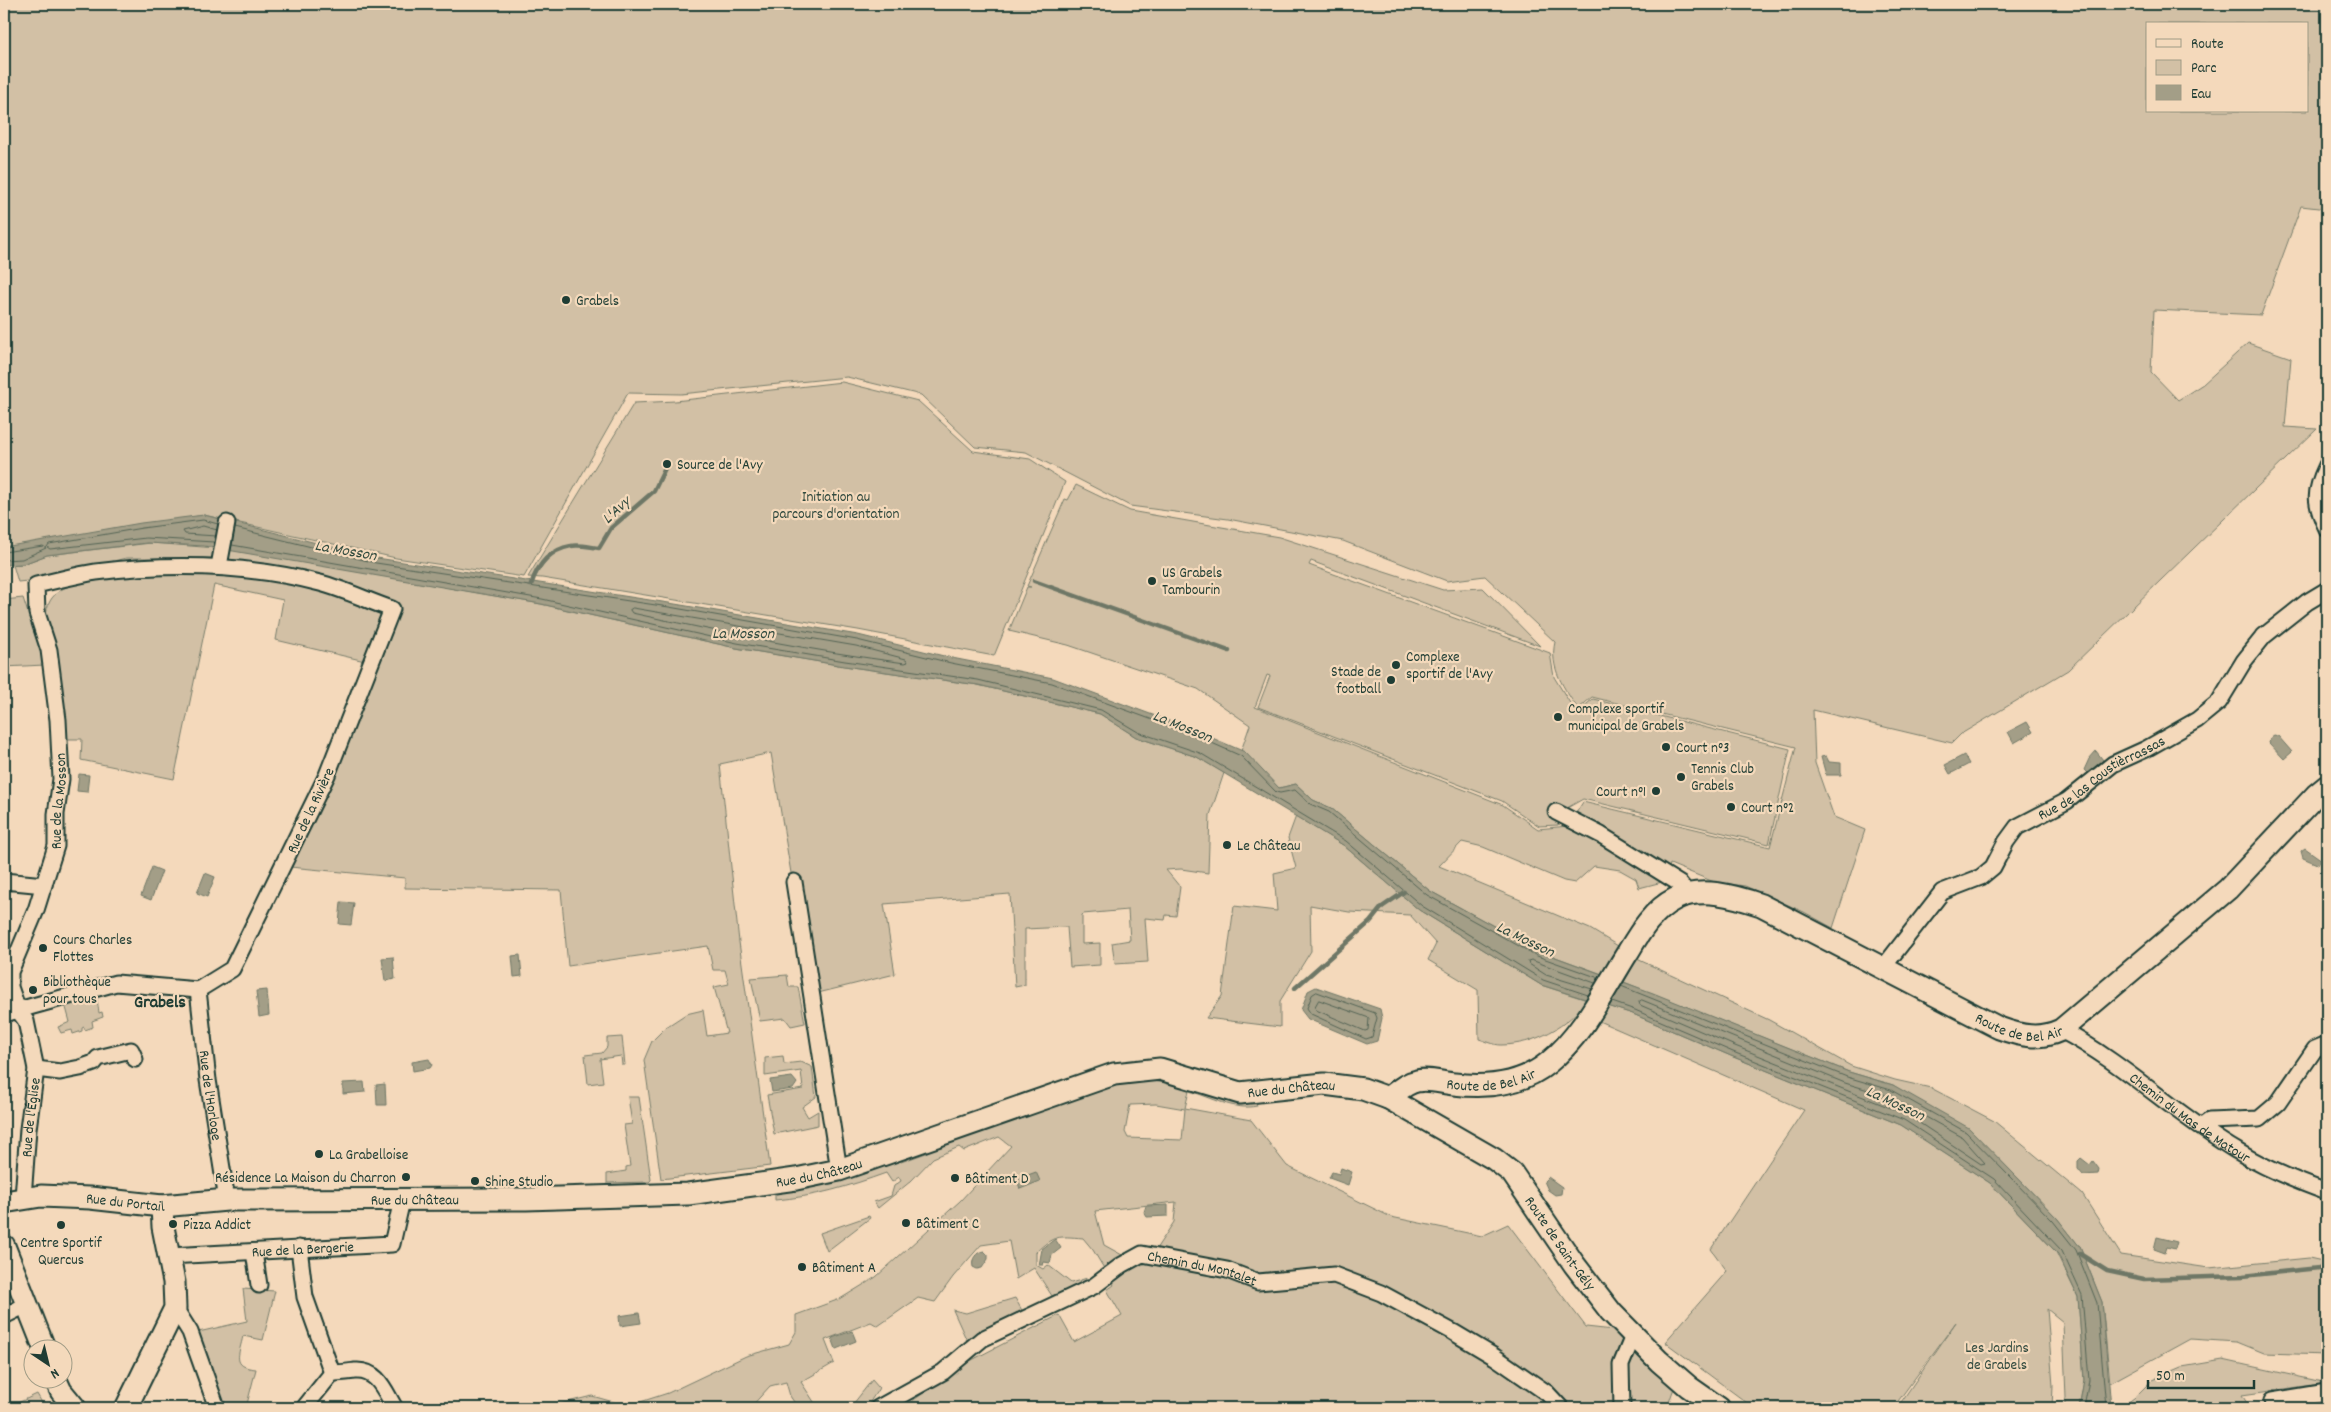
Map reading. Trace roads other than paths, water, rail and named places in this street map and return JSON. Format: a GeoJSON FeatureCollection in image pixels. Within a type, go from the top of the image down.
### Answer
{"type":"FeatureCollection","features":[{"type":"Feature","properties":{"kind":"street"},"geometry":{"type":"LineString","coordinates":[[2327,465],[2316,494],[2318,509],[2327,529]]}},
{"type":"Feature","properties":{"kind":"street"},"geometry":{"type":"LineString","coordinates":[[220,561],[227,523]]}},
{"type":"Feature","properties":{"kind":"street","name":"Rue de la Mosson"},"geometry":{"type":"LineString","coordinates":[[8,1012],[10,972],[44,884],[56,846],[56,814],[61,779],[58,720],[49,650],[37,613],[36,586],[94,572],[220,561]]}},
{"type":"Feature","properties":{"kind":"street","name":"Rue de la Rivière"},"geometry":{"type":"LineString","coordinates":[[198,990],[232,969],[327,775],[392,610],[321,583],[220,561]]}},
{"type":"Feature","properties":{"kind":"street","name":"Rue de las Coustièrrassas"},"geometry":{"type":"LineString","coordinates":[[1882,969],[1942,892],[1981,877],[1993,867],[2016,827],[2067,800],[2113,764],[2146,749],[2197,720],[2219,702],[2244,661],[2264,636],[2307,602],[2327,590]]}},
{"type":"Feature","properties":{"kind":"street","name":"Route de Bel Air"},"geometry":{"type":"LineString","coordinates":[[1388,1098],[1415,1081],[1426,1080],[1483,1087],[1514,1081],[1548,1064],[1565,1048],[1580,1029],[1641,932],[1657,912],[1682,897],[1722,894],[1738,896],[1760,904],[1978,1018],[2022,1036],[2043,1036],[2061,1030],[2228,888],[2316,795],[2327,786]]}},
{"type":"Feature","properties":{"kind":"street"},"geometry":{"type":"LineString","coordinates":[[1556,812],[1602,835],[1680,884],[1682,897]]}},
{"type":"Feature","properties":{"kind":"street"},"geometry":{"type":"LineString","coordinates":[[4,881],[44,884]]}},
{"type":"Feature","properties":{"kind":"street"},"geometry":{"type":"LineString","coordinates":[[794,882],[839,1170]]}},
{"type":"Feature","properties":{"kind":"street"},"geometry":{"type":"LineString","coordinates":[[8,1012],[116,983],[198,990]]}},
{"type":"Feature","properties":{"kind":"street","name":"Rue de l'Horloge"},"geometry":{"type":"LineString","coordinates":[[198,990],[208,1080],[227,1200]]}},
{"type":"Feature","properties":{"kind":"street","name":"Rue de l'Église"},"geometry":{"type":"LineString","coordinates":[[8,1012],[26,1021],[36,1069],[28,1129],[13,1200]]}},
{"type":"Feature","properties":{"kind":"street","name":"Chemin du Mas de Matour"},"geometry":{"type":"LineString","coordinates":[[2061,1030],[2092,1046],[2201,1127],[2237,1151],[2284,1176],[2327,1192]]}},
{"type":"Feature","properties":{"kind":"street"},"geometry":{"type":"LineString","coordinates":[[2201,1127],[2209,1121],[2260,1119],[2278,1103],[2315,1049],[2327,1044]]}},
{"type":"Feature","properties":{"kind":"street"},"geometry":{"type":"LineString","coordinates":[[36,1069],[60,1072],[94,1063],[98,1058],[131,1050],[135,1060]]}},
{"type":"Feature","properties":{"kind":"street","name":"Rue du Château"},"geometry":{"type":"LineString","coordinates":[[227,1200],[526,1199],[688,1194],[796,1180],[839,1170],[1097,1080],[1139,1070],[1160,1069],[1190,1076],[1240,1093],[1324,1084],[1362,1089],[1388,1098]]}},
{"type":"Feature","properties":{"kind":"street","name":"Route de Saint-Gély"},"geometry":{"type":"LineString","coordinates":[[1388,1098],[1494,1159],[1512,1173],[1574,1264],[1633,1336],[1689,1387],[1719,1408]]}},
{"type":"Feature","properties":{"kind":"street","name":"Rue du Portail"},"geometry":{"type":"LineString","coordinates":[[13,1200],[41,1196],[90,1198],[162,1206],[227,1200]]}},
{"type":"Feature","properties":{"kind":"street","name":"Rue de la Bergerie"},"geometry":{"type":"LineString","coordinates":[[169,1256],[392,1244],[402,1200]]}},
{"type":"Feature","properties":{"kind":"street"},"geometry":{"type":"LineString","coordinates":[[126,1408],[175,1308],[174,1282],[163,1226],[162,1206]]}},
{"type":"Feature","properties":{"kind":"street"},"geometry":{"type":"LineString","coordinates":[[4,1246],[41,1340]]}},
{"type":"Feature","properties":{"kind":"street"},"geometry":{"type":"LineString","coordinates":[[298,1248],[305,1297],[332,1373]]}},
{"type":"Feature","properties":{"kind":"street"},"geometry":{"type":"LineString","coordinates":[[254,1252],[259,1285]]}},
{"type":"Feature","properties":{"kind":"street","name":"Chemin du Montalet"},"geometry":{"type":"LineString","coordinates":[[878,1408],[943,1372],[982,1340],[1094,1286],[1122,1265],[1142,1254],[1227,1270],[1258,1282],[1334,1275],[1381,1293],[1453,1332],[1547,1393],[1560,1408]]}},
{"type":"Feature","properties":{"kind":"street"},"geometry":{"type":"LineString","coordinates":[[4,1316],[26,1304]]}},
{"type":"Feature","properties":{"kind":"street"},"geometry":{"type":"LineString","coordinates":[[175,1308],[190,1332],[217,1408]]}},
{"type":"Feature","properties":{"kind":"street"},"geometry":{"type":"LineString","coordinates":[[1622,1408],[1621,1365],[1633,1336]]}},
{"type":"Feature","properties":{"kind":"street"},"geometry":{"type":"LineString","coordinates":[[304,1408],[332,1373],[368,1372],[378,1379],[395,1408]]}},
{"type":"Feature","properties":{"kind":"street"},"geometry":{"type":"LineString","coordinates":[[61,1390],[75,1408]]}},
{"type":"Feature","properties":{"kind":"street"},"geometry":{"type":"LineString","coordinates":[[2272,1401],[2327,1392]]}},
{"type":"Feature","properties":{"kind":"water","name":"La Mosson"},"geometry":{"type":"Polygon","coordinates":[[[204,515],[377,558],[669,603],[858,635],[952,658],[1053,678],[1196,731],[1245,752],[1279,788],[1296,784],[1313,800],[1331,808],[1430,891],[1539,951],[1653,993],[1849,1072],[1893,1085],[1969,1128],[2057,1218],[2080,1247],[2102,1302],[2111,1408],[2079,1408],[2084,1380],[2078,1297],[2058,1254],[1990,1183],[1901,1125],[1633,1014],[1541,985],[1419,910],[1343,845],[1197,757],[1136,737],[1100,714],[978,685],[736,648],[541,604],[204,546],[147,543],[47,555],[23,564],[4,565],[4,547],[141,523],[204,515]]]}},
{"type":"Feature","properties":{"kind":"water"},"geometry":{"type":"Polygon","coordinates":[[[2027,722],[2033,732],[2014,743],[2008,732],[2027,722]]]}},
{"type":"Feature","properties":{"kind":"water"},"geometry":{"type":"Polygon","coordinates":[[[2274,735],[2278,736],[2292,752],[2284,759],[2269,743],[2274,735]]]}},
{"type":"Feature","properties":{"kind":"water"},"geometry":{"type":"Polygon","coordinates":[[[2096,751],[2103,760],[2088,774],[2084,770],[2089,759],[2096,751]]]}},
{"type":"Feature","properties":{"kind":"water"},"geometry":{"type":"Polygon","coordinates":[[[1964,755],[1969,764],[1950,774],[1945,765],[1964,755]]]}},
{"type":"Feature","properties":{"kind":"water"},"geometry":{"type":"Polygon","coordinates":[[[1826,756],[1829,762],[1841,763],[1841,775],[1826,775],[1821,757],[1826,756]]]}},
{"type":"Feature","properties":{"kind":"water"},"geometry":{"type":"Polygon","coordinates":[[[79,774],[89,775],[87,792],[77,791],[79,774]]]}},
{"type":"Feature","properties":{"kind":"water"},"geometry":{"type":"Polygon","coordinates":[[[2305,848],[2322,860],[2321,862],[2317,864],[2303,858],[2301,851],[2305,848]]]}},
{"type":"Feature","properties":{"kind":"water"},"geometry":{"type":"Polygon","coordinates":[[[152,867],[162,871],[151,900],[141,896],[152,867]]]}},
{"type":"Feature","properties":{"kind":"water"},"geometry":{"type":"Polygon","coordinates":[[[205,873],[215,877],[207,897],[197,893],[205,873]]]}},
{"type":"Feature","properties":{"kind":"water"},"geometry":{"type":"Polygon","coordinates":[[[341,902],[354,903],[351,925],[339,924],[341,902]]]}},
{"type":"Feature","properties":{"kind":"water"},"geometry":{"type":"Polygon","coordinates":[[[520,955],[522,976],[514,977],[512,956],[520,955]]]}},
{"type":"Feature","properties":{"kind":"water"},"geometry":{"type":"Polygon","coordinates":[[[393,957],[395,979],[385,981],[382,958],[393,957]]]}},
{"type":"Feature","properties":{"kind":"water"},"geometry":{"type":"Polygon","coordinates":[[[1316,987],[1380,1009],[1382,1018],[1377,1041],[1367,1044],[1308,1019],[1301,1010],[1308,991],[1316,987]]]}},
{"type":"Feature","properties":{"kind":"water"},"geometry":{"type":"Polygon","coordinates":[[[267,990],[269,1015],[259,1017],[256,991],[267,990]]]}},
{"type":"Feature","properties":{"kind":"water"},"geometry":{"type":"Polygon","coordinates":[[[429,1059],[432,1065],[430,1068],[413,1071],[412,1062],[429,1059]]]}},
{"type":"Feature","properties":{"kind":"water"},"geometry":{"type":"Polygon","coordinates":[[[792,1077],[797,1083],[793,1089],[772,1092],[770,1080],[792,1077]]]}},
{"type":"Feature","properties":{"kind":"water"},"geometry":{"type":"Polygon","coordinates":[[[364,1082],[365,1092],[343,1094],[343,1083],[364,1082]]]}},
{"type":"Feature","properties":{"kind":"water"},"geometry":{"type":"Polygon","coordinates":[[[385,1084],[386,1105],[377,1105],[376,1085],[385,1084]]]}},
{"type":"Feature","properties":{"kind":"water"},"geometry":{"type":"Polygon","coordinates":[[[2081,1158],[2090,1165],[2093,1161],[2099,1169],[2098,1174],[2083,1175],[2078,1169],[2078,1161],[2081,1158]]]}},
{"type":"Feature","properties":{"kind":"water"},"geometry":{"type":"Polygon","coordinates":[[[1341,1168],[1352,1172],[1348,1185],[1329,1178],[1332,1172],[1339,1174],[1341,1168]]]}},
{"type":"Feature","properties":{"kind":"water"},"geometry":{"type":"Polygon","coordinates":[[[1036,1172],[1040,1181],[1020,1189],[1017,1179],[1036,1172]]]}},
{"type":"Feature","properties":{"kind":"water"},"geometry":{"type":"Polygon","coordinates":[[[1548,1177],[1562,1187],[1561,1194],[1555,1195],[1548,1190],[1544,1181],[1548,1177]]]}},
{"type":"Feature","properties":{"kind":"water"},"geometry":{"type":"Polygon","coordinates":[[[1168,1205],[1168,1216],[1147,1217],[1144,1212],[1146,1206],[1168,1205]]]}},
{"type":"Feature","properties":{"kind":"water"},"geometry":{"type":"Polygon","coordinates":[[[2157,1237],[2177,1242],[2175,1249],[2167,1247],[2165,1253],[2154,1249],[2157,1237]]]}},
{"type":"Feature","properties":{"kind":"water"},"geometry":{"type":"Polygon","coordinates":[[[1055,1239],[1061,1248],[1052,1255],[1050,1263],[1044,1262],[1043,1265],[1039,1265],[1042,1249],[1055,1239]]]}},
{"type":"Feature","properties":{"kind":"water"},"geometry":{"type":"Polygon","coordinates":[[[984,1251],[988,1255],[988,1259],[982,1268],[977,1269],[973,1267],[975,1256],[984,1251]]]}},
{"type":"Feature","properties":{"kind":"water"},"geometry":{"type":"Polygon","coordinates":[[[639,1313],[641,1323],[620,1326],[619,1316],[639,1313]]]}},
{"type":"Feature","properties":{"kind":"water"},"geometry":{"type":"Polygon","coordinates":[[[852,1331],[856,1341],[836,1349],[832,1338],[852,1331]]]}},
{"type":"Feature","properties":{"kind":"waterway","name":"L'Avy"},"geometry":{"type":"LineString","coordinates":[[531,585],[540,565],[556,551],[574,545],[599,548],[611,528],[654,491],[667,464]]}},
{"type":"Feature","properties":{"kind":"waterway"},"geometry":{"type":"LineString","coordinates":[[1034,581],[1229,651]]}},
{"type":"Feature","properties":{"kind":"waterway"},"geometry":{"type":"LineString","coordinates":[[1295,988],[1370,922],[1382,907],[1404,892]]}},
{"type":"Feature","properties":{"kind":"waterway"},"geometry":{"type":"LineString","coordinates":[[2080,1254],[2107,1271],[2144,1279],[2243,1276],[2319,1268],[2327,1270]]}},
{"type":"Feature","properties":{"kind":"place","name":"Grabels"},"geometry":{"type":"Point","coordinates":[566,300]}},
{"type":"Feature","properties":{"kind":"place","name":"Source de l'Avy"},"geometry":{"type":"Point","coordinates":[667,464]}},
{"type":"Feature","properties":{"kind":"place","name":"US Grabels Tambourin"},"geometry":{"type":"Point","coordinates":[1152,581]}},
{"type":"Feature","properties":{"kind":"place","name":"Complexe sportif de l'Avy"},"geometry":{"type":"Point","coordinates":[1396,665]}},
{"type":"Feature","properties":{"kind":"place","name":"Stade de football"},"geometry":{"type":"Point","coordinates":[1391,680]}},
{"type":"Feature","properties":{"kind":"place","name":"Complexe sportif municipal de Grabels"},"geometry":{"type":"Point","coordinates":[1558,717]}},
{"type":"Feature","properties":{"kind":"place","name":"Court n°3"},"geometry":{"type":"Point","coordinates":[1666,747]}},
{"type":"Feature","properties":{"kind":"place","name":"Tennis Club Grabels"},"geometry":{"type":"Point","coordinates":[1681,777]}},
{"type":"Feature","properties":{"kind":"place","name":"Court n°1"},"geometry":{"type":"Point","coordinates":[1656,791]}},
{"type":"Feature","properties":{"kind":"place","name":"Court n°2"},"geometry":{"type":"Point","coordinates":[1731,807]}},
{"type":"Feature","properties":{"kind":"place","name":"Le Château"},"geometry":{"type":"Point","coordinates":[1227,845]}},
{"type":"Feature","properties":{"kind":"place","name":"Cours Charles Flottes"},"geometry":{"type":"Point","coordinates":[43,948]}},
{"type":"Feature","properties":{"kind":"place","name":"Bibliothèque pour tous"},"geometry":{"type":"Point","coordinates":[33,990]}},
{"type":"Feature","properties":{"kind":"place","name":"La Grabelloise"},"geometry":{"type":"Point","coordinates":[319,1154]}},
{"type":"Feature","properties":{"kind":"place","name":"Résidence La Maison du Charron"},"geometry":{"type":"Point","coordinates":[406,1177]}},
{"type":"Feature","properties":{"kind":"place","name":"Bâtiment D"},"geometry":{"type":"Point","coordinates":[955,1178]}},
{"type":"Feature","properties":{"kind":"place","name":"Shine Studio"},"geometry":{"type":"Point","coordinates":[475,1181]}},
{"type":"Feature","properties":{"kind":"place","name":"Bâtiment C"},"geometry":{"type":"Point","coordinates":[906,1223]}},
{"type":"Feature","properties":{"kind":"place","name":"Pizza Addict"},"geometry":{"type":"Point","coordinates":[173,1224]}},
{"type":"Feature","properties":{"kind":"place","name":"Centre Sportif Quercus"},"geometry":{"type":"Point","coordinates":[61,1225]}},
{"type":"Feature","properties":{"kind":"place","name":"Bâtiment A"},"geometry":{"type":"Point","coordinates":[802,1267]}},
{"type":"Feature","properties":{"kind":"district","name":"Grabels"},"geometry":{"type":"Point","coordinates":[160,1001]}},
{"type":"Feature","properties":{"kind":"park label","name":"Initiation au parcours d'orientation"},"geometry":{"type":"Point","coordinates":[836,504]}},
{"type":"Feature","properties":{"kind":"park label","name":"Les Jardins de Grabels"},"geometry":{"type":"Point","coordinates":[1997,1356]}}]}
